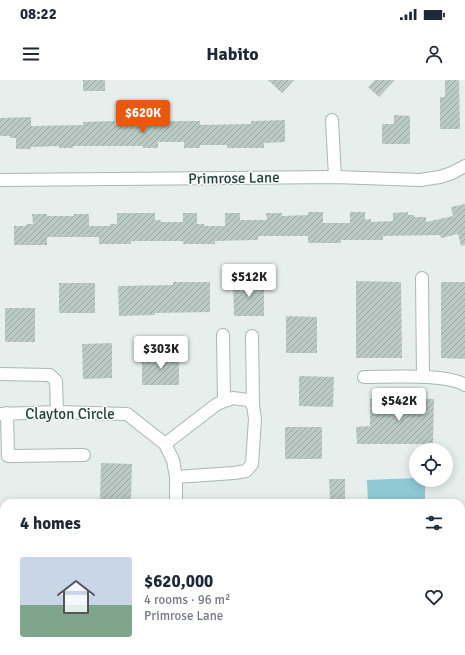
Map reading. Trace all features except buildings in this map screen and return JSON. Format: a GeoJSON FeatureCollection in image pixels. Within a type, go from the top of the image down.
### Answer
{"type":"FeatureCollection","features":[{"type":"Feature","properties":{"kind":"street"},"geometry":{"type":"LineString","coordinates":[[332,120],[335,177]]}},
{"type":"Feature","properties":{"kind":"street","name":"Primrose Lane"},"geometry":{"type":"LineString","coordinates":[[0,180],[335,177],[420,180],[440,177],[465,166]]}},
{"type":"Feature","properties":{"kind":"street"},"geometry":{"type":"LineString","coordinates":[[422,278],[423,377]]}},
{"type":"Feature","properties":{"kind":"street"},"geometry":{"type":"LineString","coordinates":[[223,335],[224,401]]}},
{"type":"Feature","properties":{"kind":"street"},"geometry":{"type":"LineString","coordinates":[[176,476],[234,473],[246,471],[252,464],[255,419],[253,405],[252,336]]}},
{"type":"Feature","properties":{"kind":"street"},"geometry":{"type":"LineString","coordinates":[[0,374],[50,375],[56,381],[57,412]]}},
{"type":"Feature","properties":{"kind":"street"},"geometry":{"type":"LineString","coordinates":[[364,377],[423,377],[455,380],[465,385]]}},
{"type":"Feature","properties":{"kind":"street"},"geometry":{"type":"LineString","coordinates":[[165,444],[216,404],[233,398],[248,400],[253,405]]}},
{"type":"Feature","properties":{"kind":"street","name":"Clayton Circle"},"geometry":{"type":"LineString","coordinates":[[4,413],[57,412],[127,414],[165,444],[173,460],[176,476],[176,499]]}},
{"type":"Feature","properties":{"kind":"street"},"geometry":{"type":"LineString","coordinates":[[4,413],[8,456],[84,455]]}},
{"type":"Feature","properties":{"kind":"water"},"geometry":{"type":"Polygon","coordinates":[[[409,478],[409,487],[425,487],[425,499],[368,499],[367,480],[409,478]]]}}]}
